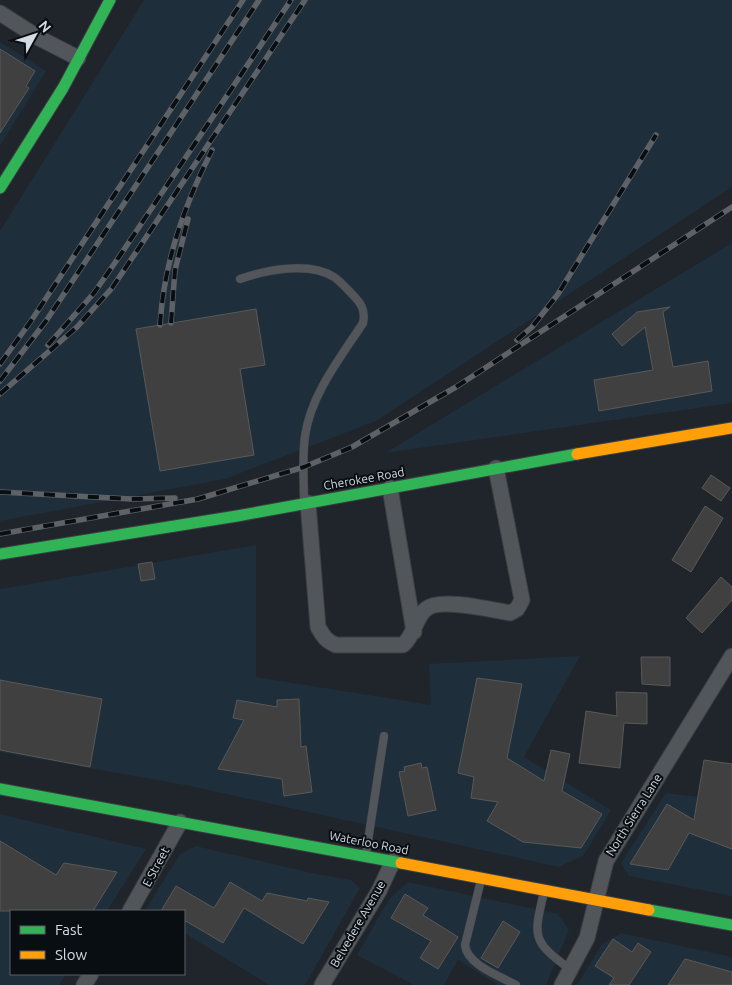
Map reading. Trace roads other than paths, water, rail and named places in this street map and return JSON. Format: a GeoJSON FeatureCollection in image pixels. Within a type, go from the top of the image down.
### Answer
{"type":"FeatureCollection","features":[{"type":"Feature","properties":{"kind":"street"},"geometry":{"type":"LineString","coordinates":[[0,188],[63,88],[110,0]]}},
{"type":"Feature","properties":{"kind":"street"},"geometry":{"type":"LineString","coordinates":[[0,13],[39,38],[78,58]]}},
{"type":"Feature","properties":{"kind":"street","name":"Cherokee Road"},"geometry":{"type":"LineString","coordinates":[[0,554],[306,504],[496,468],[732,428]]}},
{"type":"Feature","properties":{"kind":"street"},"geometry":{"type":"LineString","coordinates":[[306,504],[318,626],[322,635],[336,645],[404,646],[414,632],[419,617],[426,609],[435,605],[454,605],[510,613],[517,608],[522,600],[496,468]]}},
{"type":"Feature","properties":{"kind":"street"},"geometry":{"type":"LineString","coordinates":[[390,488],[414,632]]}},
{"type":"Feature","properties":{"kind":"street","name":"North Sierra Lane"},"geometry":{"type":"LineString","coordinates":[[562,985],[587,938],[606,861],[732,656]]}},
{"type":"Feature","properties":{"kind":"street","name":"Waterloo Road"},"geometry":{"type":"LineString","coordinates":[[0,789],[732,925]]}},
{"type":"Feature","properties":{"kind":"street","name":"E Street"},"geometry":{"type":"LineString","coordinates":[[131,910],[180,822]]}},
{"type":"Feature","properties":{"kind":"street","name":"Belvedere Avenue"},"geometry":{"type":"LineString","coordinates":[[322,985],[379,891],[393,861]]}},
{"type":"Feature","properties":{"kind":"lane"},"geometry":{"type":"LineString","coordinates":[[240,279],[264,271],[285,269],[322,272],[334,277],[350,292],[361,304],[365,314],[363,322],[325,382],[311,412],[305,436],[306,504]]}},
{"type":"Feature","properties":{"kind":"lane"},"geometry":{"type":"LineString","coordinates":[[365,856],[384,736]]}},
{"type":"Feature","properties":{"kind":"lane"},"geometry":{"type":"LineString","coordinates":[[482,878],[465,951],[470,958],[516,985]]}},
{"type":"Feature","properties":{"kind":"lane"},"geometry":{"type":"LineString","coordinates":[[545,890],[536,926],[539,940],[549,954],[571,970]]}},
{"type":"Feature","properties":{"kind":"railway"},"geometry":{"type":"LineString","coordinates":[[0,364],[31,321],[243,0]]}},
{"type":"Feature","properties":{"kind":"railway"},"geometry":{"type":"LineString","coordinates":[[0,381],[46,321],[259,0]]}},
{"type":"Feature","properties":{"kind":"railway"},"geometry":{"type":"LineString","coordinates":[[48,345],[94,293],[291,0]]}},
{"type":"Feature","properties":{"kind":"railway"},"geometry":{"type":"LineString","coordinates":[[0,394],[77,327],[112,288],[305,0]]}},
{"type":"Feature","properties":{"kind":"railway"},"geometry":{"type":"LineString","coordinates":[[517,340],[532,327],[558,294],[656,135]]}},
{"type":"Feature","properties":{"kind":"railway"},"geometry":{"type":"LineString","coordinates":[[160,325],[166,279],[177,235],[184,213],[212,150]]}},
{"type":"Feature","properties":{"kind":"railway"},"geometry":{"type":"LineString","coordinates":[[0,534],[198,499],[304,467],[352,447],[456,387],[732,207]]}},
{"type":"Feature","properties":{"kind":"railway"},"geometry":{"type":"LineString","coordinates":[[171,323],[175,270],[188,219]]}},
{"type":"Feature","properties":{"kind":"railway"},"geometry":{"type":"LineString","coordinates":[[0,492],[131,499],[175,498]]}}]}
